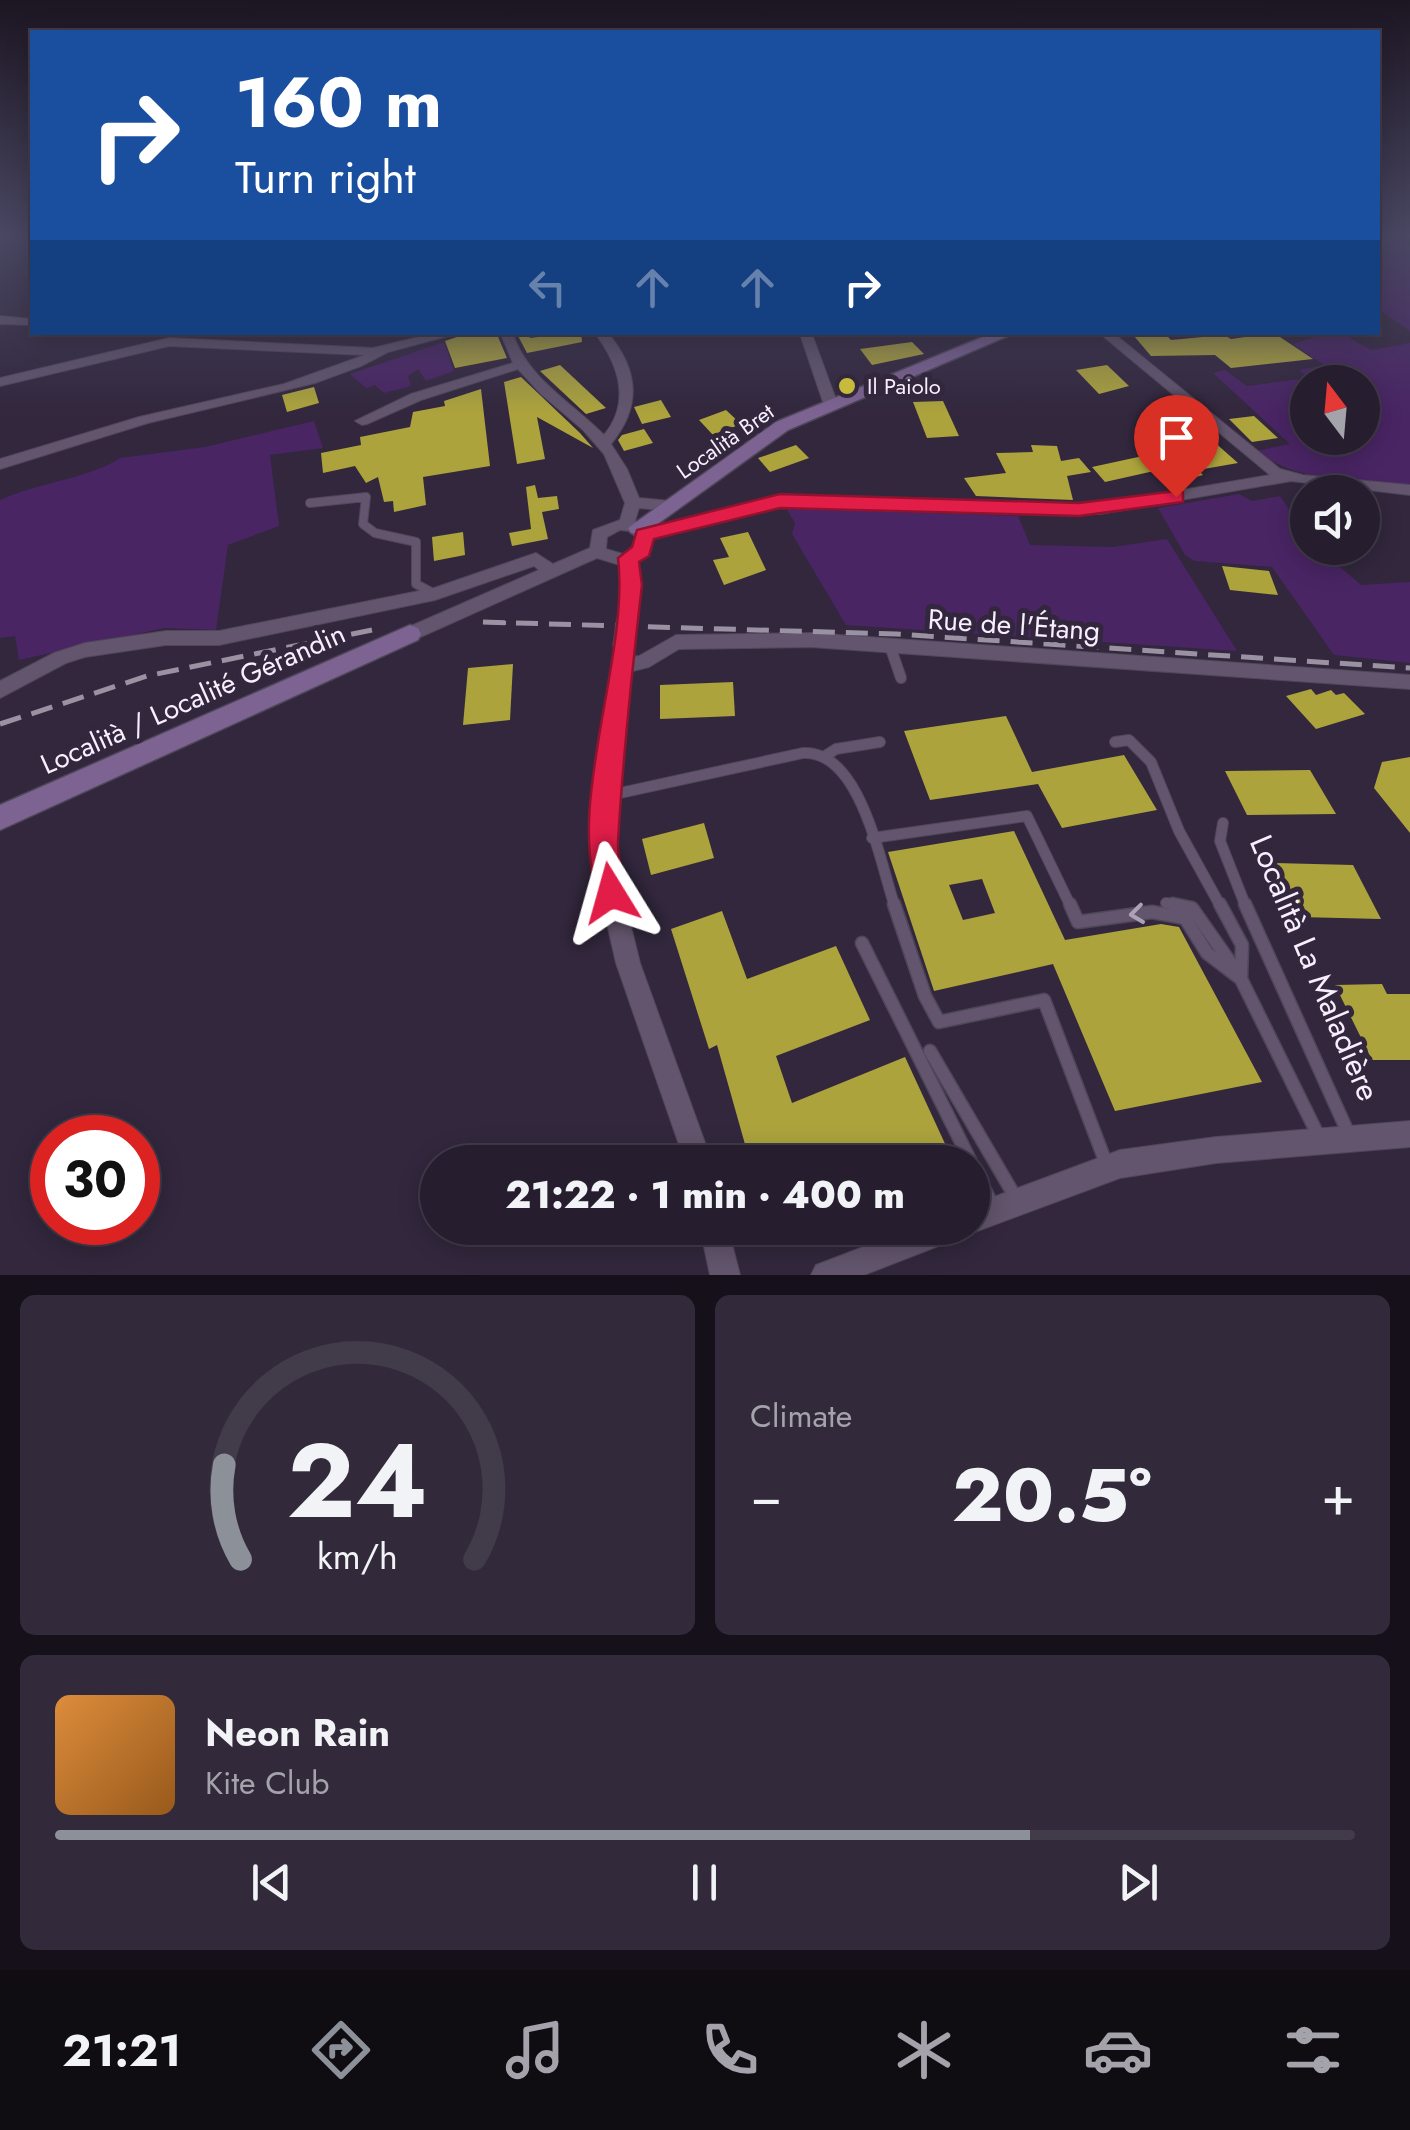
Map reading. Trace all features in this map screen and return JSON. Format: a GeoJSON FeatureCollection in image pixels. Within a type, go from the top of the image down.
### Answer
{"type":"FeatureCollection","features":[{"type":"Feature","properties":{"kind":"street"},"geometry":{"type":"LineString","coordinates":[[0,320],[30,322]]}},
{"type":"Feature","properties":{"kind":"street"},"geometry":{"type":"LineString","coordinates":[[108,363],[220,335]]}},
{"type":"Feature","properties":{"kind":"street"},"geometry":{"type":"LineString","coordinates":[[0,464],[191,408],[276,394],[335,374],[417,335]]}},
{"type":"Feature","properties":{"kind":"street"},"geometry":{"type":"LineString","coordinates":[[0,382],[166,337],[286,350],[383,352],[446,335]]}},
{"type":"Feature","properties":{"kind":"street"},"geometry":{"type":"LineString","coordinates":[[508,335],[522,364],[604,443],[634,502],[642,551],[628,558],[610,558],[598,550]]}},
{"type":"Feature","properties":{"kind":"street"},"geometry":{"type":"LineString","coordinates":[[602,335],[623,360],[628,404],[620,427],[604,443]]}},
{"type":"Feature","properties":{"kind":"street","name":"Località Bret"},"geometry":{"type":"LineString","coordinates":[[636,529],[782,426],[1003,335]]}},
{"type":"Feature","properties":{"kind":"street"},"geometry":{"type":"LineString","coordinates":[[1108,335],[1266,466],[1289,477]]}},
{"type":"Feature","properties":{"kind":"street"},"geometry":{"type":"LineString","coordinates":[[808,337],[831,405]]}},
{"type":"Feature","properties":{"kind":"street"},"geometry":{"type":"LineString","coordinates":[[362,420],[416,397],[522,364]]}},
{"type":"Feature","properties":{"kind":"street"},"geometry":{"type":"LineString","coordinates":[[598,550],[599,534],[780,501],[1100,509],[1289,477],[1410,490]]}},
{"type":"Feature","properties":{"kind":"street"},"geometry":{"type":"LineString","coordinates":[[634,502],[672,506]]}},
{"type":"Feature","properties":{"kind":"street"},"geometry":{"type":"LineString","coordinates":[[410,634],[598,550]]}},
{"type":"Feature","properties":{"kind":"street"},"geometry":{"type":"LineString","coordinates":[[628,558],[628,607],[603,858],[628,963],[692,1145]]}},
{"type":"Feature","properties":{"kind":"street"},"geometry":{"type":"LineString","coordinates":[[0,690],[60,658],[85,650],[166,638],[218,638],[434,594],[536,559],[552,570]]}},
{"type":"Feature","properties":{"kind":"street","name":"Località / Localité Gérandin"},"geometry":{"type":"LineString","coordinates":[[0,818],[410,634]]}},
{"type":"Feature","properties":{"kind":"street","name":"Rue de l'Étang"},"geometry":{"type":"LineString","coordinates":[[622,657],[642,662],[676,642],[889,643],[1410,682]]}},
{"type":"Feature","properties":{"kind":"street","name":"Località La Maladière"},"geometry":{"type":"LineString","coordinates":[[995,1210],[1107,1166],[1410,1134]]}},
{"type":"Feature","properties":{"kind":"street"},"geometry":{"type":"LineString","coordinates":[[718,1245],[725,1275]]}},
{"type":"Feature","properties":{"kind":"street"},"geometry":{"type":"LineString","coordinates":[[826,1275],[905,1245]]}},
{"type":"Feature","properties":{"kind":"lane"},"geometry":{"type":"LineString","coordinates":[[310,503],[366,498],[363,524],[375,532],[412,538],[416,542],[416,584],[434,594]]}},
{"type":"Feature","properties":{"kind":"lane"},"geometry":{"type":"LineString","coordinates":[[889,643],[901,678]]}},
{"type":"Feature","properties":{"kind":"lane","name":"Località La Maladière"},"geometry":{"type":"LineString","coordinates":[[1115,742],[1129,740],[1151,762],[1196,867],[1242,945],[1246,958],[1241,979]]}},
{"type":"Feature","properties":{"kind":"lane"},"geometry":{"type":"LineString","coordinates":[[825,756],[836,749],[880,742]]}},
{"type":"Feature","properties":{"kind":"lane"},"geometry":{"type":"LineString","coordinates":[[608,796],[803,754],[825,756],[851,779],[924,996],[940,1022],[1044,1000],[1107,1166]]}},
{"type":"Feature","properties":{"kind":"lane","name":"Località La Maladière"},"geometry":{"type":"LineString","coordinates":[[872,838],[1027,816],[1078,922],[1152,912],[1185,918],[1207,953],[1241,979],[1321,1141]]}},
{"type":"Feature","properties":{"kind":"lane","name":"Località La Maladière"},"geometry":{"type":"LineString","coordinates":[[1223,823],[1220,841],[1230,871],[1352,1139]]}},
{"type":"Feature","properties":{"kind":"lane"},"geometry":{"type":"LineString","coordinates":[[1166,903],[1192,908],[1241,979]]}},
{"type":"Feature","properties":{"kind":"lane"},"geometry":{"type":"LineString","coordinates":[[862,943],[963,1145]]}},
{"type":"Feature","properties":{"kind":"lane"},"geometry":{"type":"LineString","coordinates":[[930,1052],[995,1210]]}},
{"type":"Feature","properties":{"kind":"shaded area"},"geometry":{"type":"Polygon","coordinates":[[[1380,294],[1410,294],[1410,331],[1380,310],[1380,294]]]}},
{"type":"Feature","properties":{"kind":"shaded area"},"geometry":{"type":"Polygon","coordinates":[[[1322,335],[1345,335],[1371,350],[1410,343],[1410,485],[1380,483],[1380,475],[1310,475],[1273,462],[1256,451],[1290,444],[1290,455],[1380,455],[1380,365],[1324,365],[1292,344],[1322,335]]]}},
{"type":"Feature","properties":{"kind":"shaded area"},"geometry":{"type":"Polygon","coordinates":[[[444,342],[454,371],[426,381],[418,369],[408,376],[411,386],[384,393],[375,385],[366,388],[350,374],[444,342]]]}},
{"type":"Feature","properties":{"kind":"shaded area"},"geometry":{"type":"Polygon","coordinates":[[[1225,370],[1247,386],[1290,380],[1290,444],[1213,373],[1225,370]]]}},
{"type":"Feature","properties":{"kind":"shaded area"},"geometry":{"type":"Polygon","coordinates":[[[314,421],[323,448],[270,455],[279,526],[228,545],[216,630],[164,628],[19,660],[15,636],[0,638],[0,500],[94,471],[120,458],[205,447],[314,421]]]}},
{"type":"Feature","properties":{"kind":"shaded area"},"geometry":{"type":"Polygon","coordinates":[[[1239,494],[1252,501],[1280,496],[1290,511],[1290,565],[1338,565],[1361,585],[1410,582],[1410,663],[1334,655],[1272,567],[1195,561],[1185,555],[1158,508],[1239,494]]]}},
{"type":"Feature","properties":{"kind":"shaded area"},"geometry":{"type":"Polygon","coordinates":[[[786,508],[1018,516],[1030,545],[1112,547],[1167,539],[1237,651],[846,625],[792,534],[795,523],[786,508]]]}},
{"type":"Feature","properties":{"kind":"building"},"geometry":{"type":"Polygon","coordinates":[[[463,335],[497,335],[507,358],[455,368],[445,341],[463,335]]]}},
{"type":"Feature","properties":{"kind":"building"},"geometry":{"type":"Polygon","coordinates":[[[518,335],[581,335],[582,342],[527,353],[518,335]]]}},
{"type":"Feature","properties":{"kind":"building"},"geometry":{"type":"Polygon","coordinates":[[[1224,335],[1231,339],[1277,335],[1313,359],[1231,368],[1215,355],[1151,356],[1134,336],[1167,336],[1171,340],[1224,335]]]}},
{"type":"Feature","properties":{"kind":"building"},"geometry":{"type":"Polygon","coordinates":[[[912,342],[924,354],[872,365],[860,349],[912,342]]]}},
{"type":"Feature","properties":{"kind":"building"},"geometry":{"type":"Polygon","coordinates":[[[560,365],[606,408],[586,414],[540,371],[560,365]]]}},
{"type":"Feature","properties":{"kind":"building"},"geometry":{"type":"Polygon","coordinates":[[[1107,365],[1129,386],[1099,394],[1076,370],[1107,365]]]}},
{"type":"Feature","properties":{"kind":"building"},"geometry":{"type":"Polygon","coordinates":[[[521,377],[593,448],[537,417],[545,459],[517,464],[504,382],[521,377]]]}},
{"type":"Feature","properties":{"kind":"building"},"geometry":{"type":"Polygon","coordinates":[[[314,387],[319,403],[287,412],[282,395],[314,387]]]}},
{"type":"Feature","properties":{"kind":"building"},"geometry":{"type":"Polygon","coordinates":[[[481,389],[490,466],[423,477],[426,505],[394,512],[393,501],[384,502],[378,477],[366,483],[355,466],[323,473],[321,453],[361,445],[360,437],[410,427],[413,412],[445,406],[444,401],[481,389]]]}},
{"type":"Feature","properties":{"kind":"building"},"geometry":{"type":"Polygon","coordinates":[[[661,400],[671,417],[642,424],[634,407],[661,400]]]}},
{"type":"Feature","properties":{"kind":"building"},"geometry":{"type":"Polygon","coordinates":[[[943,401],[959,436],[927,438],[913,402],[943,401]]]}},
{"type":"Feature","properties":{"kind":"building"},"geometry":{"type":"Polygon","coordinates":[[[726,410],[741,424],[713,435],[699,420],[726,410]]]}},
{"type":"Feature","properties":{"kind":"building"},"geometry":{"type":"Polygon","coordinates":[[[1254,416],[1278,438],[1252,442],[1229,419],[1254,416]]]}},
{"type":"Feature","properties":{"kind":"building"},"geometry":{"type":"Polygon","coordinates":[[[1187,418],[1238,463],[1198,470],[1203,475],[1185,480],[1172,467],[1105,482],[1092,467],[1189,446],[1163,423],[1187,418]]]}},
{"type":"Feature","properties":{"kind":"building"},"geometry":{"type":"Polygon","coordinates":[[[644,429],[653,443],[624,451],[618,440],[622,435],[644,429]]]}},
{"type":"Feature","properties":{"kind":"building"},"geometry":{"type":"Polygon","coordinates":[[[796,445],[809,458],[770,472],[758,458],[796,445]]]}},
{"type":"Feature","properties":{"kind":"building"},"geometry":{"type":"Polygon","coordinates":[[[1031,445],[1057,446],[1061,461],[1079,458],[1091,472],[1067,476],[1073,500],[976,496],[964,478],[1006,473],[996,453],[1033,452],[1031,445]]]}},
{"type":"Feature","properties":{"kind":"building"},"geometry":{"type":"Polygon","coordinates":[[[535,485],[538,498],[557,496],[559,509],[542,512],[548,539],[512,546],[509,533],[531,529],[526,487],[535,485]]]}},
{"type":"Feature","properties":{"kind":"building"},"geometry":{"type":"Polygon","coordinates":[[[463,532],[465,555],[434,561],[432,537],[463,532]]]}},
{"type":"Feature","properties":{"kind":"building"},"geometry":{"type":"Polygon","coordinates":[[[748,532],[766,570],[724,585],[713,560],[729,557],[720,538],[748,532]]]}},
{"type":"Feature","properties":{"kind":"building"},"geometry":{"type":"Polygon","coordinates":[[[1222,566],[1269,571],[1278,595],[1230,590],[1222,566]]]}},
{"type":"Feature","properties":{"kind":"building"},"geometry":{"type":"Polygon","coordinates":[[[513,664],[510,720],[463,725],[468,668],[513,664]]]}},
{"type":"Feature","properties":{"kind":"building"},"geometry":{"type":"Polygon","coordinates":[[[733,682],[735,716],[660,719],[660,685],[733,682]]]}},
{"type":"Feature","properties":{"kind":"building"},"geometry":{"type":"Polygon","coordinates":[[[1311,689],[1316,695],[1331,690],[1336,695],[1344,693],[1365,714],[1316,729],[1286,696],[1311,689]]]}},
{"type":"Feature","properties":{"kind":"building"},"geometry":{"type":"Polygon","coordinates":[[[1006,716],[1032,772],[1124,755],[1157,810],[1062,828],[1038,784],[930,800],[904,731],[1006,716]]]}},
{"type":"Feature","properties":{"kind":"building"},"geometry":{"type":"Polygon","coordinates":[[[1410,757],[1410,833],[1374,788],[1382,762],[1410,757]]]}},
{"type":"Feature","properties":{"kind":"building"},"geometry":{"type":"Polygon","coordinates":[[[1310,770],[1336,814],[1247,815],[1225,771],[1310,770]]]}},
{"type":"Feature","properties":{"kind":"building"},"geometry":{"type":"Polygon","coordinates":[[[704,823],[714,858],[651,875],[642,839],[704,823]]]}},
{"type":"Feature","properties":{"kind":"building"},"geometry":{"type":"Polygon","coordinates":[[[1014,831],[1065,940],[1161,924],[1179,927],[1262,1082],[1115,1111],[1053,964],[934,991],[888,852],[1014,831]],[[982,879],[949,885],[963,920],[995,913],[982,879]]]}},
{"type":"Feature","properties":{"kind":"building"},"geometry":{"type":"Polygon","coordinates":[[[1275,863],[1353,865],[1381,919],[1299,917],[1275,863]]]}},
{"type":"Feature","properties":{"kind":"building"},"geometry":{"type":"Polygon","coordinates":[[[722,911],[747,979],[836,946],[870,1020],[776,1056],[792,1103],[905,1057],[946,1145],[745,1145],[717,1045],[709,1049],[671,929],[722,911]]]}},
{"type":"Feature","properties":{"kind":"building"},"geometry":{"type":"Polygon","coordinates":[[[1382,984],[1387,994],[1410,994],[1410,1060],[1372,1060],[1335,985],[1382,984]]]}},
{"type":"Feature","properties":{"kind":"railway"},"geometry":{"type":"LineString","coordinates":[[506,623],[483,622],[896,634],[1410,668]]}},
{"type":"Feature","properties":{"kind":"railway"},"geometry":{"type":"LineString","coordinates":[[0,724],[147,676],[372,630]]}},
{"type":"Feature","properties":{"kind":"place","name":"Il Paiolo"},"geometry":{"type":"Point","coordinates":[847,386]}},
{"type":"Feature","properties":{"kind":"route"},"geometry":{"type":"LineString","coordinates":[[611,893],[603,858],[611,742],[632,585],[628,558],[642,551],[644,535],[780,501],[1079,510],[1176,497]]}}]}
